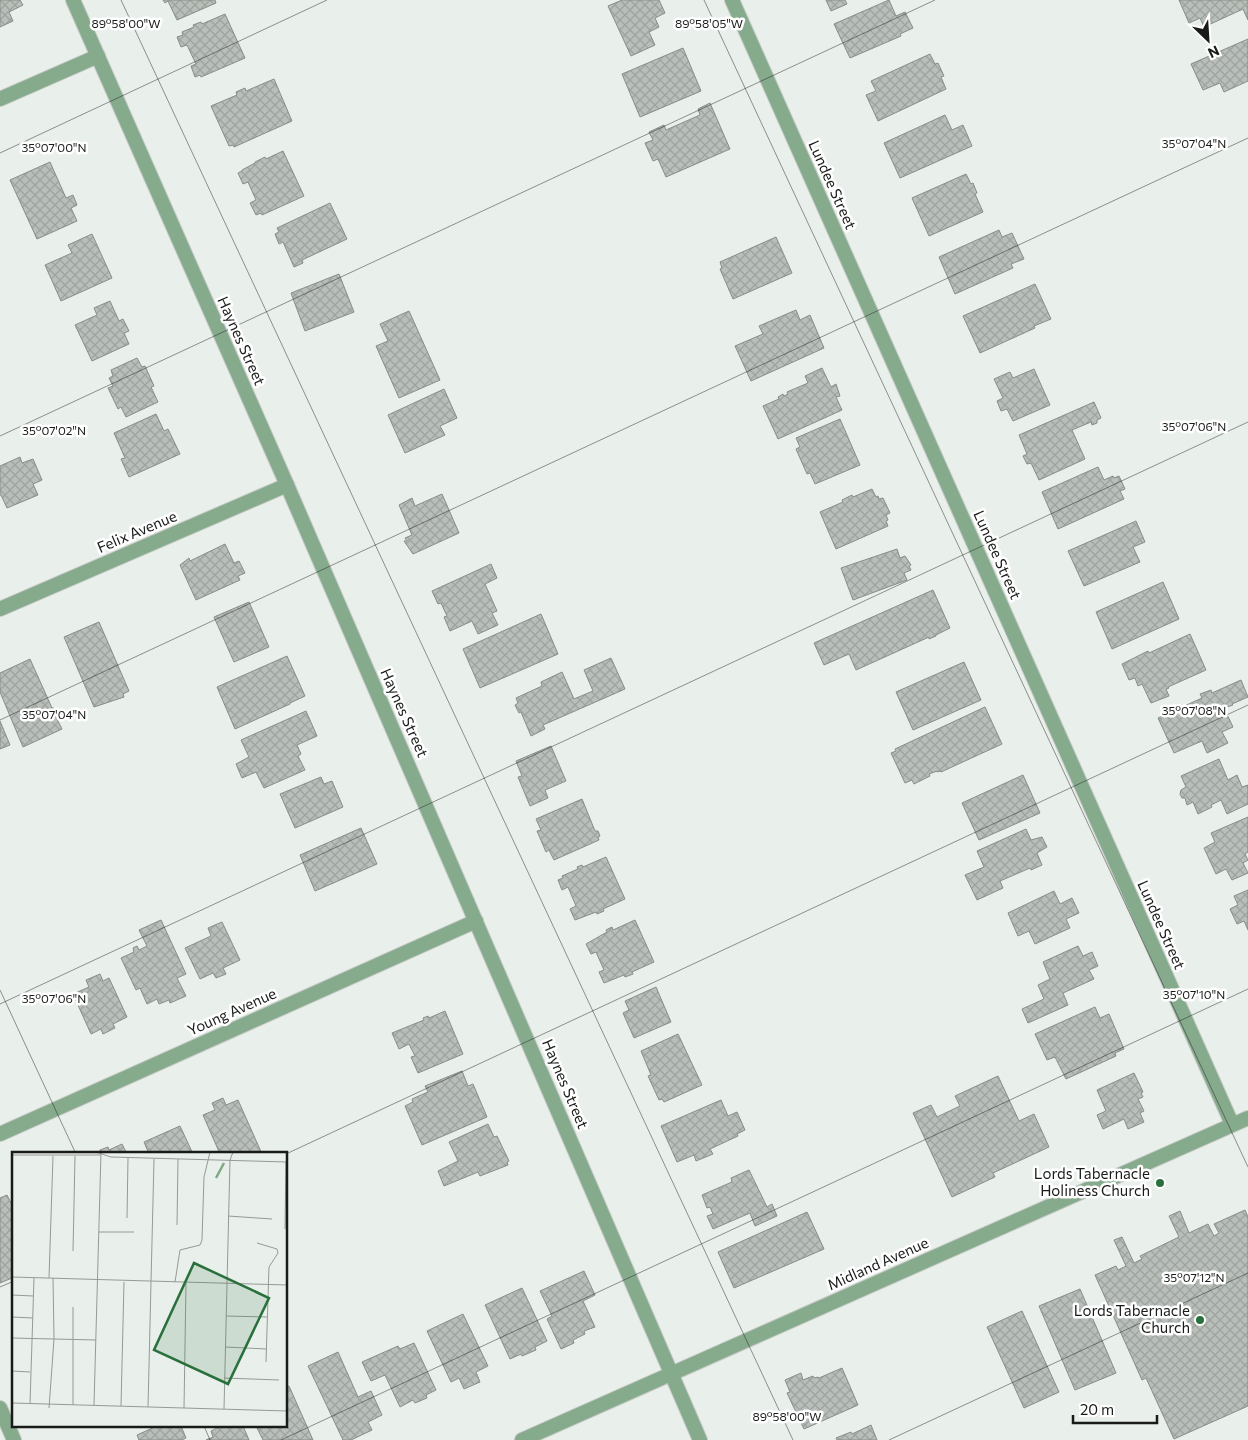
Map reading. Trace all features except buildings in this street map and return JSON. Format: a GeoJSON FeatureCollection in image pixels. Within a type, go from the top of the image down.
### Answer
{"type":"FeatureCollection","features":[{"type":"Feature","properties":{"kind":"street","name":"Haynes Street"},"geometry":{"type":"LineString","coordinates":[[73,0],[287,485],[700,1440]]}},
{"type":"Feature","properties":{"kind":"street","name":"Lundee Street"},"geometry":{"type":"LineString","coordinates":[[732,0],[1232,1124]]}},
{"type":"Feature","properties":{"kind":"street"},"geometry":{"type":"LineString","coordinates":[[0,99],[98,56]]}},
{"type":"Feature","properties":{"kind":"street","name":"Felix Avenue"},"geometry":{"type":"LineString","coordinates":[[0,609],[287,485]]}},
{"type":"Feature","properties":{"kind":"street","name":"Young Avenue"},"geometry":{"type":"LineString","coordinates":[[0,1134],[476,921]]}},
{"type":"Feature","properties":{"kind":"street","name":"Midland Avenue"},"geometry":{"type":"LineString","coordinates":[[522,1440],[1248,1118]]}},
{"type":"Feature","properties":{"kind":"street"},"geometry":{"type":"LineString","coordinates":[[0,1408],[14,1440]]}},
{"type":"Feature","properties":{"kind":"place","name":"Lords Tabernacle Holiness Church"},"geometry":{"type":"Point","coordinates":[1160,1183]}},
{"type":"Feature","properties":{"kind":"place","name":"Lords Tabernacle Church"},"geometry":{"type":"Point","coordinates":[1200,1320]}}]}
